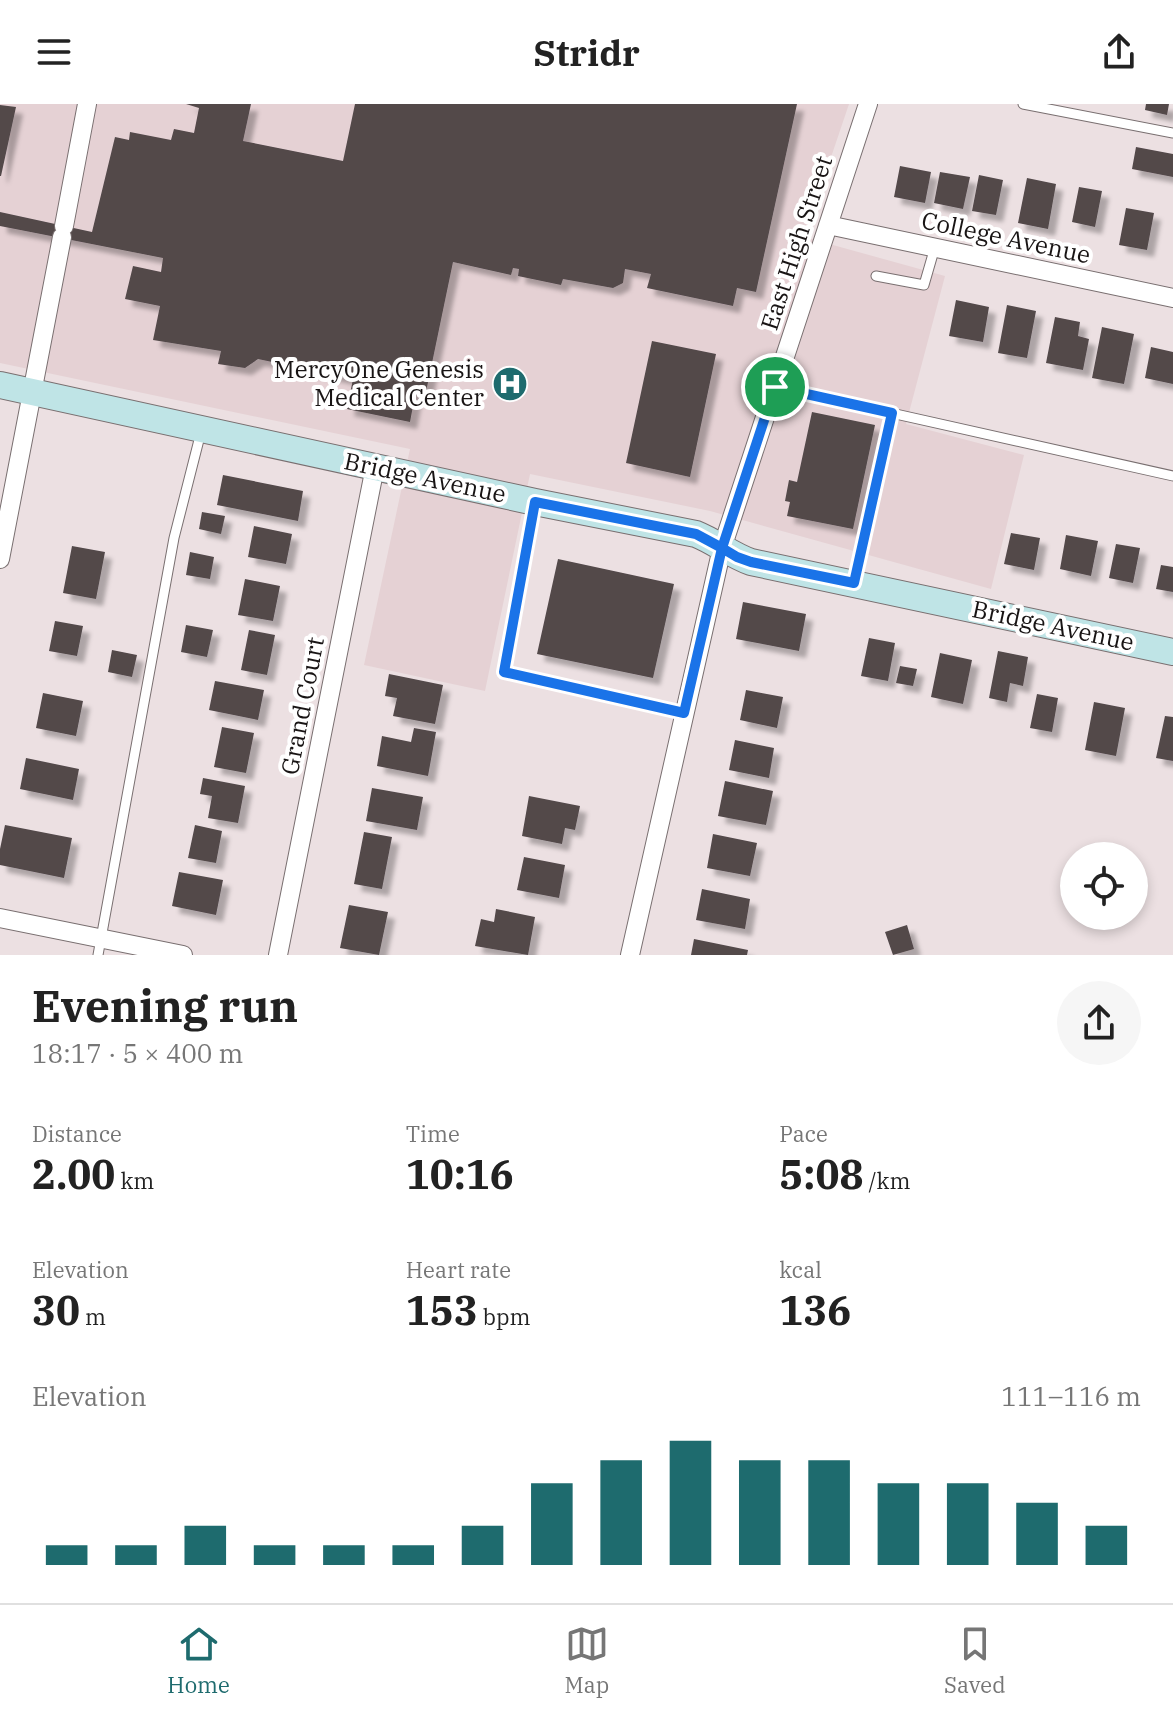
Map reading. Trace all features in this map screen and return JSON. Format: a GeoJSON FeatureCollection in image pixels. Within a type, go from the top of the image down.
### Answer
{"type":"FeatureCollection","features":[{"type":"Feature","properties":{"kind":"street"},"geometry":{"type":"LineString","coordinates":[[0,559],[87,104]]}},
{"type":"Feature","properties":{"kind":"street","name":"East High Street"},"geometry":{"type":"LineString","coordinates":[[630,955],[722,548],[868,104]]}},
{"type":"Feature","properties":{"kind":"street","name":"College Avenue"},"geometry":{"type":"LineString","coordinates":[[828,225],[1173,298]]}},
{"type":"Feature","properties":{"kind":"street","name":"Bridge Avenue"},"geometry":{"type":"LineString","coordinates":[[0,385],[535,502],[696,534],[751,562],[1173,652]]}},
{"type":"Feature","properties":{"kind":"street","name":"Grand Court"},"geometry":{"type":"LineString","coordinates":[[278,955],[375,467]]}},
{"type":"Feature","properties":{"kind":"street"},"geometry":{"type":"LineString","coordinates":[[0,918],[99,947],[183,955]]}},
{"type":"Feature","properties":{"kind":"lane"},"geometry":{"type":"LineString","coordinates":[[1023,104],[1173,133]]}},
{"type":"Feature","properties":{"kind":"lane"},"geometry":{"type":"LineString","coordinates":[[876,276],[924,285],[935,247]]}},
{"type":"Feature","properties":{"kind":"lane"},"geometry":{"type":"LineString","coordinates":[[775,387],[1173,476]]}},
{"type":"Feature","properties":{"kind":"lane"},"geometry":{"type":"LineString","coordinates":[[854,583],[892,413]]}},
{"type":"Feature","properties":{"kind":"lane"},"geometry":{"type":"LineString","coordinates":[[99,947],[174,538],[202,429]]}},
{"type":"Feature","properties":{"kind":"lane"},"geometry":{"type":"LineString","coordinates":[[535,502],[504,672],[684,713]]}},
{"type":"Feature","properties":{"kind":"shaded area","name":"MercyOne Genesis Medical Center"},"geometry":{"type":"Polygon","coordinates":[[[0,104],[849,104],[804,237],[945,276],[906,424],[1024,455],[991,589],[710,511],[530,474],[485,691],[364,665],[410,449],[0,363],[0,104]]]}},
{"type":"Feature","properties":{"kind":"building"},"geometry":{"type":"Polygon","coordinates":[[[186,104],[251,104],[243,141],[343,161],[355,104],[797,104],[756,292],[737,288],[733,306],[647,288],[651,274],[625,269],[623,283],[613,288],[563,279],[561,285],[518,276],[519,269],[513,268],[511,275],[453,262],[426,392],[416,390],[410,422],[347,409],[353,379],[258,359],[245,368],[218,364],[221,351],[153,340],[160,306],[125,299],[133,266],[161,272],[163,258],[0,226],[0,212],[92,232],[115,137],[129,140],[130,132],[171,140],[174,129],[194,133],[199,108],[186,104]]]}},
{"type":"Feature","properties":{"kind":"building"},"geometry":{"type":"Polygon","coordinates":[[[1146,104],[1169,104],[1167,115],[1145,110],[1146,104]]]}},
{"type":"Feature","properties":{"kind":"building"},"geometry":{"type":"Polygon","coordinates":[[[0,105],[16,107],[1,176],[0,176],[0,105]]]}},
{"type":"Feature","properties":{"kind":"building"},"geometry":{"type":"Polygon","coordinates":[[[1136,147],[1173,154],[1173,177],[1132,169],[1136,147]]]}},
{"type":"Feature","properties":{"kind":"building"},"geometry":{"type":"Polygon","coordinates":[[[900,166],[931,172],[925,203],[894,197],[900,166]]]}},
{"type":"Feature","properties":{"kind":"building"},"geometry":{"type":"Polygon","coordinates":[[[940,172],[970,177],[963,209],[934,203],[940,172]]]}},
{"type":"Feature","properties":{"kind":"building"},"geometry":{"type":"Polygon","coordinates":[[[979,175],[1003,180],[996,215],[972,211],[979,175]]]}},
{"type":"Feature","properties":{"kind":"building"},"geometry":{"type":"Polygon","coordinates":[[[1027,178],[1056,184],[1048,229],[1018,223],[1027,178]]]}},
{"type":"Feature","properties":{"kind":"building"},"geometry":{"type":"Polygon","coordinates":[[[1079,187],[1102,191],[1095,227],[1072,222],[1079,187]]]}},
{"type":"Feature","properties":{"kind":"building"},"geometry":{"type":"Polygon","coordinates":[[[1126,208],[1154,213],[1147,250],[1119,245],[1126,208]]]}},
{"type":"Feature","properties":{"kind":"building"},"geometry":{"type":"Polygon","coordinates":[[[956,300],[989,307],[983,342],[949,336],[956,300]]]}},
{"type":"Feature","properties":{"kind":"building"},"geometry":{"type":"Polygon","coordinates":[[[1007,305],[1036,311],[1027,358],[998,353],[1007,305]]]}},
{"type":"Feature","properties":{"kind":"building"},"geometry":{"type":"Polygon","coordinates":[[[1055,317],[1080,322],[1078,336],[1089,339],[1083,370],[1046,363],[1055,317]]]}},
{"type":"Feature","properties":{"kind":"building"},"geometry":{"type":"Polygon","coordinates":[[[1102,327],[1134,334],[1124,384],[1092,378],[1102,327]]]}},
{"type":"Feature","properties":{"kind":"building"},"geometry":{"type":"Polygon","coordinates":[[[652,341],[716,354],[690,477],[626,463],[652,341]]]}},
{"type":"Feature","properties":{"kind":"building"},"geometry":{"type":"Polygon","coordinates":[[[1151,347],[1173,352],[1173,384],[1145,378],[1151,347]]]}},
{"type":"Feature","properties":{"kind":"building"},"geometry":{"type":"Polygon","coordinates":[[[812,412],[875,425],[853,529],[787,516],[790,502],[785,501],[789,480],[797,482],[812,412]]]}},
{"type":"Feature","properties":{"kind":"building"},"geometry":{"type":"Polygon","coordinates":[[[223,475],[303,491],[298,521],[217,505],[223,475]]]}},
{"type":"Feature","properties":{"kind":"building"},"geometry":{"type":"Polygon","coordinates":[[[202,512],[225,516],[221,534],[199,529],[202,512]]]}},
{"type":"Feature","properties":{"kind":"building"},"geometry":{"type":"Polygon","coordinates":[[[254,526],[292,534],[286,564],[248,557],[254,526]]]}},
{"type":"Feature","properties":{"kind":"building"},"geometry":{"type":"Polygon","coordinates":[[[1011,533],[1040,538],[1034,570],[1004,564],[1011,533]]]}},
{"type":"Feature","properties":{"kind":"building"},"geometry":{"type":"Polygon","coordinates":[[[1066,535],[1098,541],[1091,576],[1060,569],[1066,535]]]}},
{"type":"Feature","properties":{"kind":"building"},"geometry":{"type":"Polygon","coordinates":[[[1116,544],[1140,548],[1133,583],[1109,578],[1116,544]]]}},
{"type":"Feature","properties":{"kind":"building"},"geometry":{"type":"Polygon","coordinates":[[[72,546],[105,552],[96,599],[63,593],[72,546]]]}},
{"type":"Feature","properties":{"kind":"building"},"geometry":{"type":"Polygon","coordinates":[[[190,552],[214,557],[210,579],[186,575],[190,552]]]}},
{"type":"Feature","properties":{"kind":"building"},"geometry":{"type":"Polygon","coordinates":[[[558,559],[674,584],[653,678],[537,654],[558,559]]]}},
{"type":"Feature","properties":{"kind":"building"},"geometry":{"type":"Polygon","coordinates":[[[1161,565],[1173,567],[1173,592],[1156,589],[1161,565]]]}},
{"type":"Feature","properties":{"kind":"building"},"geometry":{"type":"Polygon","coordinates":[[[245,579],[280,586],[273,621],[238,615],[245,579]]]}},
{"type":"Feature","properties":{"kind":"building"},"geometry":{"type":"Polygon","coordinates":[[[743,602],[806,614],[799,651],[736,639],[743,602]]]}},
{"type":"Feature","properties":{"kind":"building"},"geometry":{"type":"Polygon","coordinates":[[[55,621],[83,626],[77,656],[49,651],[55,621]]]}},
{"type":"Feature","properties":{"kind":"building"},"geometry":{"type":"Polygon","coordinates":[[[186,625],[213,630],[207,657],[181,652],[186,625]]]}},
{"type":"Feature","properties":{"kind":"building"},"geometry":{"type":"Polygon","coordinates":[[[249,630],[275,635],[267,675],[241,670],[249,630]]]}},
{"type":"Feature","properties":{"kind":"building"},"geometry":{"type":"Polygon","coordinates":[[[869,638],[895,643],[888,681],[861,676],[869,638]]]}},
{"type":"Feature","properties":{"kind":"building"},"geometry":{"type":"Polygon","coordinates":[[[112,650],[137,655],[132,677],[108,672],[112,650]]]}},
{"type":"Feature","properties":{"kind":"building"},"geometry":{"type":"Polygon","coordinates":[[[998,651],[1028,657],[1023,686],[1010,683],[1007,702],[989,698],[998,651]]]}},
{"type":"Feature","properties":{"kind":"building"},"geometry":{"type":"Polygon","coordinates":[[[940,653],[972,660],[963,704],[931,697],[940,653]]]}},
{"type":"Feature","properties":{"kind":"building"},"geometry":{"type":"Polygon","coordinates":[[[900,666],[917,669],[913,686],[896,683],[900,666]]]}},
{"type":"Feature","properties":{"kind":"building"},"geometry":{"type":"Polygon","coordinates":[[[389,674],[443,685],[435,724],[393,716],[397,698],[385,696],[389,674]]]}},
{"type":"Feature","properties":{"kind":"building"},"geometry":{"type":"Polygon","coordinates":[[[215,681],[264,690],[258,720],[209,710],[215,681]]]}},
{"type":"Feature","properties":{"kind":"building"},"geometry":{"type":"Polygon","coordinates":[[[746,690],[783,697],[777,728],[740,720],[746,690]]]}},
{"type":"Feature","properties":{"kind":"building"},"geometry":{"type":"Polygon","coordinates":[[[43,693],[83,701],[76,736],[36,728],[43,693]]]}},
{"type":"Feature","properties":{"kind":"building"},"geometry":{"type":"Polygon","coordinates":[[[1037,694],[1058,698],[1052,732],[1030,728],[1037,694]]]}},
{"type":"Feature","properties":{"kind":"building"},"geometry":{"type":"Polygon","coordinates":[[[1094,702],[1125,708],[1116,756],[1085,750],[1094,702]]]}},
{"type":"Feature","properties":{"kind":"building"},"geometry":{"type":"Polygon","coordinates":[[[1165,716],[1173,717],[1173,761],[1156,758],[1165,716]]]}},
{"type":"Feature","properties":{"kind":"building"},"geometry":{"type":"Polygon","coordinates":[[[222,727],[254,733],[246,773],[214,767],[222,727]]]}},
{"type":"Feature","properties":{"kind":"building"},"geometry":{"type":"Polygon","coordinates":[[[414,728],[436,732],[428,776],[377,766],[382,736],[411,742],[414,728]]]}},
{"type":"Feature","properties":{"kind":"building"},"geometry":{"type":"Polygon","coordinates":[[[735,740],[774,748],[769,778],[729,770],[735,740]]]}},
{"type":"Feature","properties":{"kind":"building"},"geometry":{"type":"Polygon","coordinates":[[[26,758],[79,769],[73,800],[20,789],[26,758]]]}},
{"type":"Feature","properties":{"kind":"building"},"geometry":{"type":"Polygon","coordinates":[[[203,778],[245,786],[238,823],[208,818],[212,796],[200,794],[203,778]]]}},
{"type":"Feature","properties":{"kind":"building"},"geometry":{"type":"Polygon","coordinates":[[[725,781],[773,791],[766,825],[718,816],[725,781]]]}},
{"type":"Feature","properties":{"kind":"building"},"geometry":{"type":"Polygon","coordinates":[[[372,788],[423,797],[417,830],[366,821],[372,788]]]}},
{"type":"Feature","properties":{"kind":"building"},"geometry":{"type":"Polygon","coordinates":[[[529,796],[580,806],[575,830],[565,828],[562,844],[522,836],[529,796]]]}},
{"type":"Feature","properties":{"kind":"building"},"geometry":{"type":"Polygon","coordinates":[[[5,825],[72,838],[64,878],[0,865],[5,825]]]}},
{"type":"Feature","properties":{"kind":"building"},"geometry":{"type":"Polygon","coordinates":[[[195,825],[222,831],[216,863],[188,858],[195,825]]]}},
{"type":"Feature","properties":{"kind":"building"},"geometry":{"type":"Polygon","coordinates":[[[364,832],[392,837],[382,889],[354,884],[364,832]]]}},
{"type":"Feature","properties":{"kind":"building"},"geometry":{"type":"Polygon","coordinates":[[[713,834],[757,843],[750,876],[707,868],[713,834]]]}},
{"type":"Feature","properties":{"kind":"building"},"geometry":{"type":"Polygon","coordinates":[[[524,857],[565,865],[559,898],[517,890],[524,857]]]}},
{"type":"Feature","properties":{"kind":"building"},"geometry":{"type":"Polygon","coordinates":[[[179,872],[223,880],[216,915],[172,906],[179,872]]]}},
{"type":"Feature","properties":{"kind":"building"},"geometry":{"type":"Polygon","coordinates":[[[702,889],[750,899],[745,929],[696,920],[702,889]]]}},
{"type":"Feature","properties":{"kind":"building"},"geometry":{"type":"Polygon","coordinates":[[[349,905],[388,912],[379,955],[340,948],[349,905]]]}},
{"type":"Feature","properties":{"kind":"building"},"geometry":{"type":"Polygon","coordinates":[[[496,909],[535,917],[528,955],[475,946],[481,919],[494,922],[496,909]]]}},
{"type":"Feature","properties":{"kind":"building"},"geometry":{"type":"Polygon","coordinates":[[[907,925],[914,949],[893,955],[885,932],[907,925]]]}},
{"type":"Feature","properties":{"kind":"building"},"geometry":{"type":"Polygon","coordinates":[[[694,939],[748,950],[747,955],[691,955],[694,939]]]}},
{"type":"Feature","properties":{"kind":"place","name":"MercyOne Genesis Medical Center"},"geometry":{"type":"Point","coordinates":[510,384]}},
{"type":"Feature","properties":{"kind":"route"},"geometry":{"type":"LineString","coordinates":[[775,387],[722,548],[696,534],[535,502],[504,672],[684,713],[722,548],[751,562],[854,583],[892,413],[775,387]]}}]}
